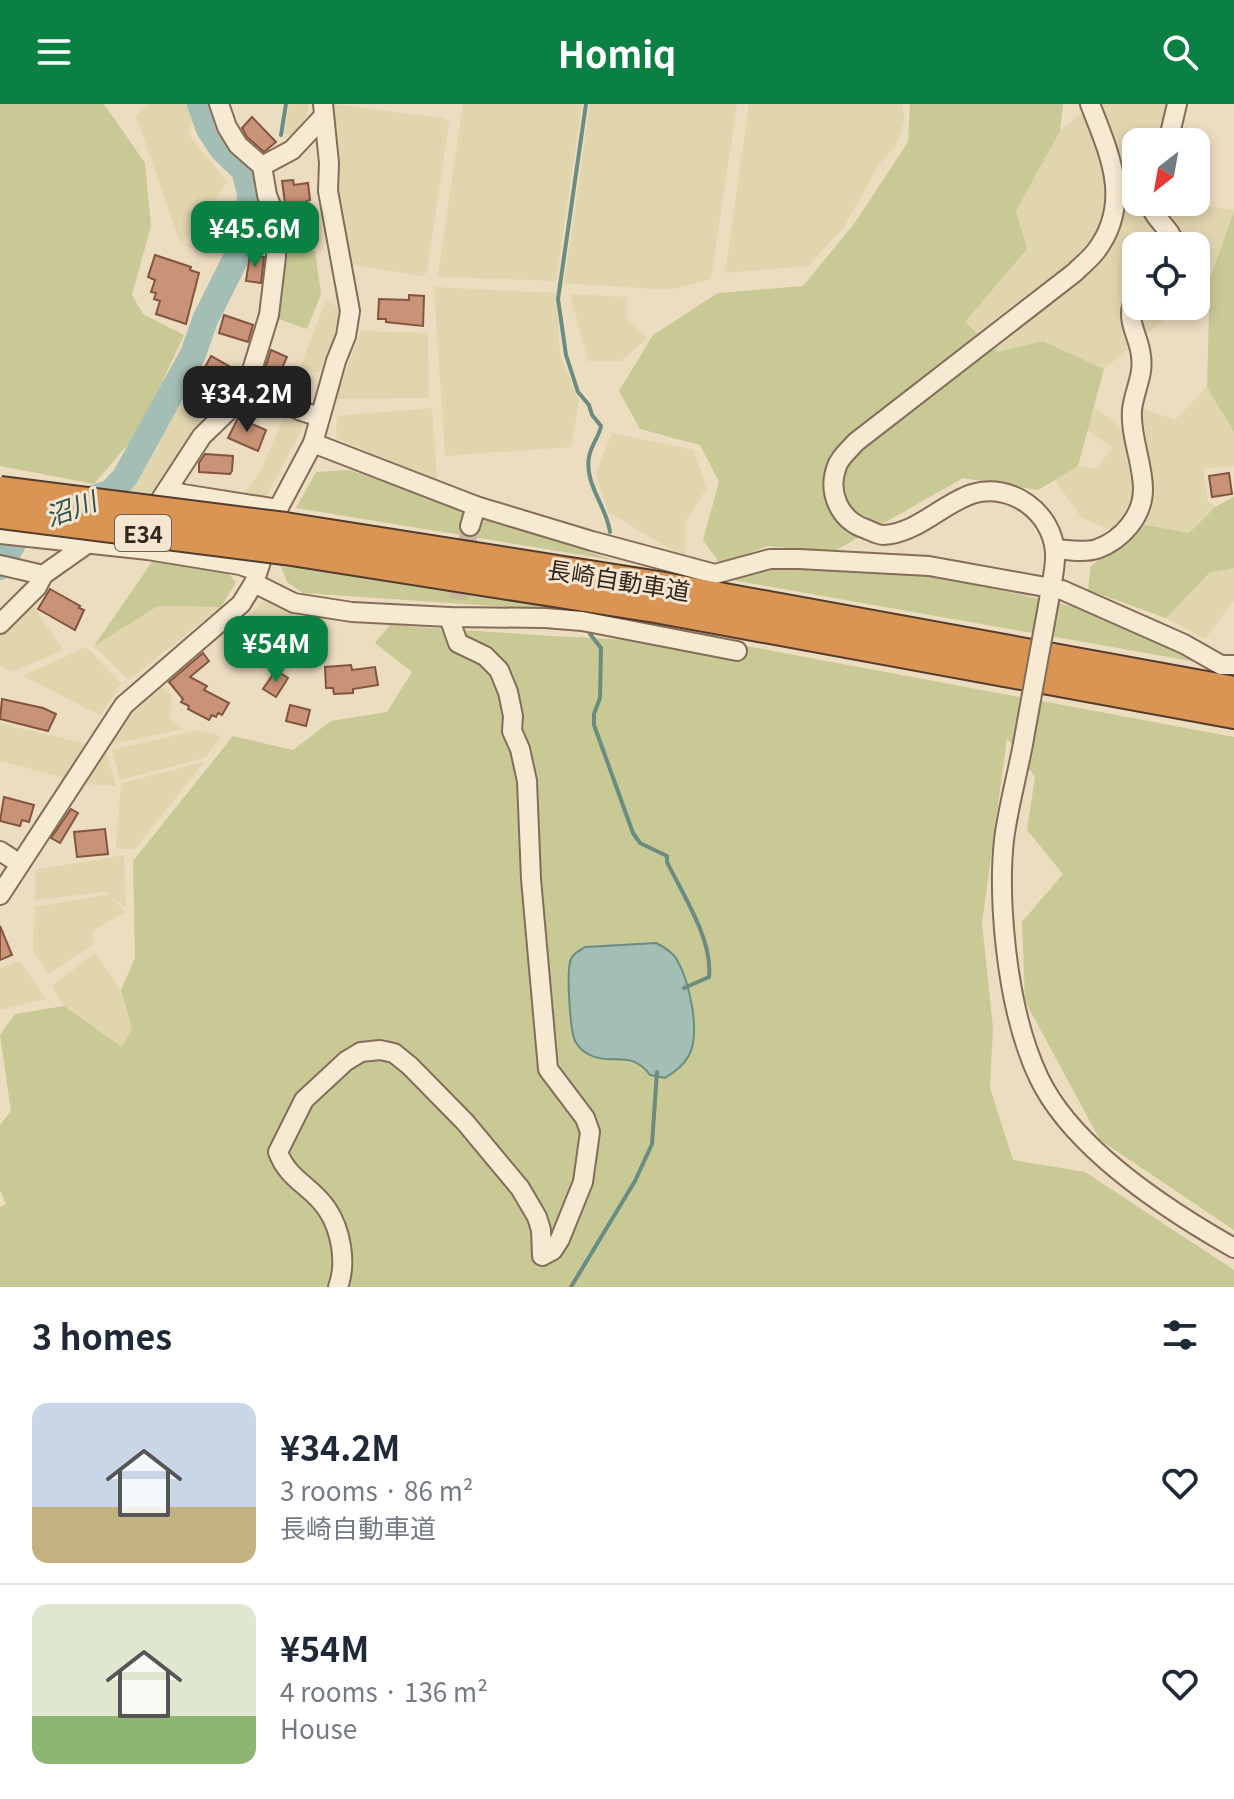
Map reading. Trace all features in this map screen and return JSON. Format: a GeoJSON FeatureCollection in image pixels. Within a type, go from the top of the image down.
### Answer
{"type":"FeatureCollection","features":[{"type":"Feature","properties":{"kind":"highway","name":"長崎自動車道"},"geometry":{"type":"LineString","coordinates":[[0,490],[659,585],[1234,690]]}},
{"type":"Feature","properties":{"kind":"highway","name":"長崎自動車道"},"geometry":{"type":"LineString","coordinates":[[2,528],[283,529],[655,609],[1234,715]]}},
{"type":"Feature","properties":{"kind":"street"},"geometry":{"type":"LineString","coordinates":[[148,550],[159,502],[202,436],[233,406],[249,380],[269,315],[277,221],[267,195],[262,166],[238,145],[227,127],[219,104]]}},
{"type":"Feature","properties":{"kind":"street"},"geometry":{"type":"LineString","coordinates":[[1090,104],[1113,164],[1115,198],[1109,226],[1096,251],[1074,273],[856,442],[837,463],[833,487],[840,511],[855,525],[882,535],[908,528],[973,494],[1001,492],[1022,499],[1039,513],[1050,531],[1055,549],[1050,594],[1004,840],[1002,910],[1013,993],[1023,1038],[1041,1081],[1072,1126],[1109,1163],[1189,1222],[1234,1248]]}},
{"type":"Feature","properties":{"kind":"street"},"geometry":{"type":"LineString","coordinates":[[1171,128],[1177,104]]}},
{"type":"Feature","properties":{"kind":"street"},"geometry":{"type":"LineString","coordinates":[[262,166],[292,150],[322,111]]}},
{"type":"Feature","properties":{"kind":"street"},"geometry":{"type":"LineString","coordinates":[[0,895],[124,705],[241,604],[283,529],[346,336],[350,311],[328,191],[329,163],[322,111]]}},
{"type":"Feature","properties":{"kind":"street"},"geometry":{"type":"LineString","coordinates":[[1157,216],[1170,232]]}},
{"type":"Feature","properties":{"kind":"street"},"geometry":{"type":"LineString","coordinates":[[1055,549],[1096,549],[1117,538],[1130,525],[1139,509],[1143,489],[1132,410],[1142,370],[1141,353],[1130,320]]}},
{"type":"Feature","properties":{"kind":"street"},"geometry":{"type":"LineString","coordinates":[[249,380],[301,411],[320,417]]}},
{"type":"Feature","properties":{"kind":"street"},"geometry":{"type":"LineString","coordinates":[[313,443],[476,506],[715,574],[770,559],[929,566],[1050,594],[1062,590],[1173,639],[1221,665],[1234,665]]}},
{"type":"Feature","properties":{"kind":"street"},"geometry":{"type":"LineString","coordinates":[[168,489],[283,529]]}},
{"type":"Feature","properties":{"kind":"street"},"geometry":{"type":"LineString","coordinates":[[470,526],[476,506]]}},
{"type":"Feature","properties":{"kind":"street"},"geometry":{"type":"LineString","coordinates":[[2,528],[32,538],[148,550],[240,565],[294,603],[352,612],[455,611],[582,621],[737,651]]}},
{"type":"Feature","properties":{"kind":"street"},"geometry":{"type":"LineString","coordinates":[[0,624],[37,587],[43,575],[87,544]]}},
{"type":"Feature","properties":{"kind":"street"},"geometry":{"type":"LineString","coordinates":[[9,567],[43,575]]}},
{"type":"Feature","properties":{"kind":"street"},"geometry":{"type":"LineString","coordinates":[[338,1287],[342,1241],[326,1208],[283,1167],[278,1152],[304,1100],[346,1061],[361,1052],[380,1050],[394,1053],[494,1154],[537,1217],[542,1256],[553,1250],[560,1239],[583,1182],[590,1132],[585,1118],[548,1069],[529,854],[527,781],[520,749],[512,731],[513,716],[508,692],[499,670],[485,656],[458,643],[455,611]]}},
{"type":"Feature","properties":{"kind":"street"},"geometry":{"type":"LineString","coordinates":[[0,851],[20,864]]}},
{"type":"Feature","properties":{"kind":"shaded area"},"geometry":{"type":"Polygon","coordinates":[[[148,104],[187,104],[194,117],[188,134],[227,182],[181,245],[136,116],[148,104]]]}},
{"type":"Feature","properties":{"kind":"shaded area"},"geometry":{"type":"Polygon","coordinates":[[[289,104],[309,104],[297,136],[284,134],[289,104]]]}},
{"type":"Feature","properties":{"kind":"shaded area"},"geometry":{"type":"Polygon","coordinates":[[[333,104],[442,118],[449,122],[427,272],[422,276],[350,262],[340,209],[333,104]]]}},
{"type":"Feature","properties":{"kind":"shaded area"},"geometry":{"type":"Polygon","coordinates":[[[463,104],[582,104],[556,281],[443,277],[438,274],[463,104]]]}},
{"type":"Feature","properties":{"kind":"shaded area"},"geometry":{"type":"Polygon","coordinates":[[[590,104],[737,104],[711,279],[674,289],[564,283],[590,104]]]}},
{"type":"Feature","properties":{"kind":"shaded area"},"geometry":{"type":"Polygon","coordinates":[[[749,104],[902,104],[905,120],[896,146],[879,164],[844,227],[808,266],[725,273],[749,104]]]}},
{"type":"Feature","properties":{"kind":"shaded area"},"geometry":{"type":"Polygon","coordinates":[[[1092,104],[1183,104],[1176,128],[1122,128],[1122,216],[1210,216],[1210,206],[1234,210],[1210,278],[1210,232],[1122,232],[1122,320],[1164,320],[1104,369],[1043,341],[998,352],[965,322],[1026,249],[1016,211],[1060,131],[1092,104]]]}},
{"type":"Feature","properties":{"kind":"shaded area"},"geometry":{"type":"Polygon","coordinates":[[[434,287],[556,293],[560,354],[579,401],[571,447],[445,456],[434,287]]]}},
{"type":"Feature","properties":{"kind":"shaded area"},"geometry":{"type":"Polygon","coordinates":[[[570,294],[627,297],[626,317],[647,338],[621,361],[588,361],[570,294]]]}},
{"type":"Feature","properties":{"kind":"shaded area"},"geometry":{"type":"Polygon","coordinates":[[[326,301],[342,309],[339,332],[318,373],[300,367],[326,301]]]}},
{"type":"Feature","properties":{"kind":"shaded area"},"geometry":{"type":"Polygon","coordinates":[[[361,331],[428,333],[429,398],[335,399],[361,331]]]}},
{"type":"Feature","properties":{"kind":"shaded area"},"geometry":{"type":"Polygon","coordinates":[[[1207,387],[1234,432],[1234,466],[1203,468],[1208,502],[1215,507],[1189,533],[1146,525],[1130,537],[1082,518],[1055,480],[1078,466],[1095,469],[1113,448],[1087,430],[1094,407],[1125,431],[1142,408],[1175,420],[1207,387]]]}},
{"type":"Feature","properties":{"kind":"shaded area"},"geometry":{"type":"Polygon","coordinates":[[[179,407],[200,422],[152,498],[128,492],[179,407]]]}},
{"type":"Feature","properties":{"kind":"shaded area"},"geometry":{"type":"Polygon","coordinates":[[[432,408],[437,481],[336,438],[337,416],[432,408]]]}},
{"type":"Feature","properties":{"kind":"shaded area"},"geometry":{"type":"Polygon","coordinates":[[[286,411],[305,424],[266,497],[242,495],[260,473],[286,411]]]}},
{"type":"Feature","properties":{"kind":"shaded area"},"geometry":{"type":"Polygon","coordinates":[[[612,433],[694,450],[706,489],[686,521],[685,558],[608,512],[596,474],[612,433]]]}},
{"type":"Feature","properties":{"kind":"shaded area"},"geometry":{"type":"Polygon","coordinates":[[[1234,568],[1234,601],[1205,639],[1166,618],[1209,573],[1234,568]]]}},
{"type":"Feature","properties":{"kind":"shaded area"},"geometry":{"type":"Polygon","coordinates":[[[264,602],[317,614],[309,644],[283,658],[245,619],[264,602]]]}},
{"type":"Feature","properties":{"kind":"shaded area"},"geometry":{"type":"Polygon","coordinates":[[[33,606],[63,650],[12,672],[0,665],[0,635],[33,606]]]}},
{"type":"Feature","properties":{"kind":"shaded area"},"geometry":{"type":"Polygon","coordinates":[[[158,606],[221,607],[129,680],[94,646],[158,606]]]}},
{"type":"Feature","properties":{"kind":"shaded area"},"geometry":{"type":"Polygon","coordinates":[[[86,647],[121,683],[100,715],[23,676],[86,647]]]}},
{"type":"Feature","properties":{"kind":"shaded area"},"geometry":{"type":"Polygon","coordinates":[[[158,685],[172,695],[169,718],[182,729],[110,745],[131,709],[158,685]]]}},
{"type":"Feature","properties":{"kind":"shaded area"},"geometry":{"type":"Polygon","coordinates":[[[0,723],[86,744],[65,778],[0,761],[0,723]]]}},
{"type":"Feature","properties":{"kind":"shaded area"},"geometry":{"type":"Polygon","coordinates":[[[199,730],[221,736],[205,758],[120,780],[112,750],[199,730]]]}},
{"type":"Feature","properties":{"kind":"shaded area"},"geometry":{"type":"Polygon","coordinates":[[[106,752],[116,786],[84,784],[106,752]]]}},
{"type":"Feature","properties":{"kind":"shaded area"},"geometry":{"type":"Polygon","coordinates":[[[204,762],[135,849],[116,849],[121,783],[204,762]]]}},
{"type":"Feature","properties":{"kind":"shaded area"},"geometry":{"type":"Polygon","coordinates":[[[124,855],[126,907],[110,896],[125,912],[92,931],[94,944],[49,974],[33,951],[35,907],[109,894],[35,900],[35,870],[124,855]]]}},
{"type":"Feature","properties":{"kind":"shaded area"},"geometry":{"type":"Polygon","coordinates":[[[656,943],[672,953],[681,968],[694,1021],[688,1057],[665,1078],[650,1075],[635,1062],[596,1058],[584,1051],[573,1035],[569,1000],[570,965],[577,952],[585,947],[656,943]]]}},
{"type":"Feature","properties":{"kind":"shaded area"},"geometry":{"type":"Polygon","coordinates":[[[95,953],[121,990],[133,1028],[122,1047],[64,1006],[52,986],[95,953]]]}},
{"type":"Feature","properties":{"kind":"shaded area"},"geometry":{"type":"Polygon","coordinates":[[[20,961],[46,999],[0,1010],[0,968],[20,961]]]}},
{"type":"Feature","properties":{"kind":"green space"},"geometry":{"type":"Polygon","coordinates":[[[0,104],[104,104],[145,163],[151,226],[132,295],[143,314],[184,335],[140,430],[94,484],[0,466],[0,104]]]}},
{"type":"Feature","properties":{"kind":"green space"},"geometry":{"type":"Polygon","coordinates":[[[910,104],[1063,104],[1060,131],[1016,211],[1027,249],[965,322],[998,352],[1043,341],[1104,369],[1078,466],[1038,490],[963,478],[833,552],[768,546],[720,564],[703,540],[719,482],[700,445],[640,429],[619,391],[653,335],[718,293],[803,286],[854,224],[908,142],[910,104]]]}},
{"type":"Feature","properties":{"kind":"green space"},"geometry":{"type":"Polygon","coordinates":[[[1234,211],[1234,432],[1207,387],[1210,278],[1234,211]]]}},
{"type":"Feature","properties":{"kind":"green space"},"geometry":{"type":"Polygon","coordinates":[[[287,247],[315,251],[321,294],[307,329],[279,319],[287,247]]]}},
{"type":"Feature","properties":{"kind":"green space"},"geometry":{"type":"Polygon","coordinates":[[[349,470],[613,560],[296,508],[316,472],[349,470]]]}},
{"type":"Feature","properties":{"kind":"green space"},"geometry":{"type":"Polygon","coordinates":[[[1234,497],[1234,568],[1209,573],[1166,618],[1088,590],[1091,566],[1146,525],[1189,533],[1215,507],[1234,497]]]}},
{"type":"Feature","properties":{"kind":"green space"},"geometry":{"type":"Polygon","coordinates":[[[154,559],[224,569],[236,582],[221,607],[158,606],[94,646],[154,559]]]}},
{"type":"Feature","properties":{"kind":"green space"},"geometry":{"type":"Polygon","coordinates":[[[279,561],[570,611],[303,593],[287,582],[279,561]]]}},
{"type":"Feature","properties":{"kind":"green space"},"geometry":{"type":"Polygon","coordinates":[[[781,564],[936,576],[1111,615],[1191,661],[727,579],[781,564]]]}},
{"type":"Feature","properties":{"kind":"green space"},"geometry":{"type":"Polygon","coordinates":[[[390,625],[746,646],[1234,737],[1234,1230],[1100,1140],[1025,1001],[1022,922],[1063,874],[1027,830],[1035,777],[1007,738],[982,923],[993,1028],[990,1088],[1013,1160],[1085,1172],[1234,1270],[1234,1287],[0,1287],[0,1207],[6,1204],[0,1190],[0,1125],[11,1111],[0,1035],[15,1014],[64,1006],[122,1047],[132,1028],[121,990],[135,958],[133,861],[233,736],[293,750],[331,721],[387,712],[412,672],[375,643],[390,625]],[[687,987],[590,1056],[631,1061],[650,1075],[660,1078],[689,992],[687,987]]]}},
{"type":"Feature","properties":{"kind":"building"},"geometry":{"type":"Polygon","coordinates":[[[252,117],[276,142],[264,152],[242,128],[252,117]]]}},
{"type":"Feature","properties":{"kind":"building"},"geometry":{"type":"Polygon","coordinates":[[[293,180],[294,185],[308,183],[310,200],[306,201],[305,225],[289,224],[289,203],[285,203],[282,181],[293,180]]]}},
{"type":"Feature","properties":{"kind":"building"},"geometry":{"type":"Polygon","coordinates":[[[155,255],[191,267],[190,270],[199,273],[186,324],[156,314],[160,301],[154,299],[156,293],[151,292],[155,280],[148,277],[155,255]]]}},
{"type":"Feature","properties":{"kind":"building"},"geometry":{"type":"Polygon","coordinates":[[[250,255],[264,257],[261,283],[246,281],[250,255]]]}},
{"type":"Feature","properties":{"kind":"building"},"geometry":{"type":"Polygon","coordinates":[[[409,295],[424,296],[423,326],[378,319],[379,299],[409,300],[409,295]]]}},
{"type":"Feature","properties":{"kind":"building"},"geometry":{"type":"Polygon","coordinates":[[[224,315],[253,325],[248,342],[219,333],[224,315]]]}},
{"type":"Feature","properties":{"kind":"building"},"geometry":{"type":"Polygon","coordinates":[[[271,350],[287,357],[278,377],[272,375],[270,379],[263,375],[271,350]]]}},
{"type":"Feature","properties":{"kind":"building"},"geometry":{"type":"Polygon","coordinates":[[[211,356],[231,367],[229,370],[238,375],[228,390],[218,385],[200,413],[189,406],[206,378],[201,375],[211,356]]]}},
{"type":"Feature","properties":{"kind":"building"},"geometry":{"type":"Polygon","coordinates":[[[238,418],[266,430],[258,451],[228,438],[238,418]]]}},
{"type":"Feature","properties":{"kind":"building"},"geometry":{"type":"Polygon","coordinates":[[[205,454],[233,456],[230,474],[199,472],[199,463],[205,454]]]}},
{"type":"Feature","properties":{"kind":"building"},"geometry":{"type":"Polygon","coordinates":[[[1229,473],[1232,494],[1212,497],[1209,476],[1229,473]]]}},
{"type":"Feature","properties":{"kind":"building"},"geometry":{"type":"Polygon","coordinates":[[[50,589],[84,610],[75,630],[38,609],[50,589]]]}},
{"type":"Feature","properties":{"kind":"building"},"geometry":{"type":"Polygon","coordinates":[[[203,653],[209,661],[190,677],[207,686],[204,690],[229,703],[222,715],[212,715],[209,720],[188,709],[189,706],[181,702],[183,699],[169,682],[203,653]]]}},
{"type":"Feature","properties":{"kind":"building"},"geometry":{"type":"Polygon","coordinates":[[[351,665],[352,670],[375,667],[378,685],[353,689],[353,693],[334,694],[333,688],[326,688],[325,667],[351,665]]]}},
{"type":"Feature","properties":{"kind":"building"},"geometry":{"type":"Polygon","coordinates":[[[276,670],[288,678],[276,697],[263,689],[276,670]]]}},
{"type":"Feature","properties":{"kind":"building"},"geometry":{"type":"Polygon","coordinates":[[[2,699],[56,714],[48,731],[0,719],[2,699]]]}},
{"type":"Feature","properties":{"kind":"building"},"geometry":{"type":"Polygon","coordinates":[[[290,705],[310,710],[306,726],[286,721],[290,705]]]}},
{"type":"Feature","properties":{"kind":"building"},"geometry":{"type":"Polygon","coordinates":[[[4,797],[34,805],[29,822],[22,820],[20,826],[0,821],[4,797]]]}},
{"type":"Feature","properties":{"kind":"building"},"geometry":{"type":"Polygon","coordinates":[[[71,809],[78,813],[60,843],[51,838],[71,809]]]}},
{"type":"Feature","properties":{"kind":"building"},"geometry":{"type":"Polygon","coordinates":[[[105,829],[108,854],[77,857],[74,832],[105,829]]]}},
{"type":"Feature","properties":{"kind":"building"},"geometry":{"type":"Polygon","coordinates":[[[0,926],[12,955],[0,960],[0,926]]]}},
{"type":"Feature","properties":{"kind":"waterway","name":"沼川"},"geometry":{"type":"LineString","coordinates":[[82,502],[111,492],[125,477],[193,354],[205,320],[244,242],[249,224],[250,193],[244,170],[222,149],[209,129],[200,104]]}},
{"type":"Feature","properties":{"kind":"waterway"},"geometry":{"type":"LineString","coordinates":[[281,135],[286,104]]}},
{"type":"Feature","properties":{"kind":"waterway"},"geometry":{"type":"LineString","coordinates":[[586,104],[558,299],[566,355],[578,392],[601,426],[588,467],[610,532]]}},
{"type":"Feature","properties":{"kind":"waterway","name":"沼川"},"geometry":{"type":"LineString","coordinates":[[0,567],[23,526],[34,520]]}},
{"type":"Feature","properties":{"kind":"waterway"},"geometry":{"type":"LineString","coordinates":[[590,634],[601,648],[600,698],[594,725],[633,833],[640,843],[667,856],[667,862],[696,918],[706,948],[709,977],[684,988]]}},
{"type":"Feature","properties":{"kind":"waterway"},"geometry":{"type":"LineString","coordinates":[[571,1287],[635,1181],[652,1144],[657,1072]]}},
{"type":"Feature","properties":{"kind":"tunnel"},"geometry":{"type":"LineString","coordinates":[[458,599],[470,526]]}}]}
